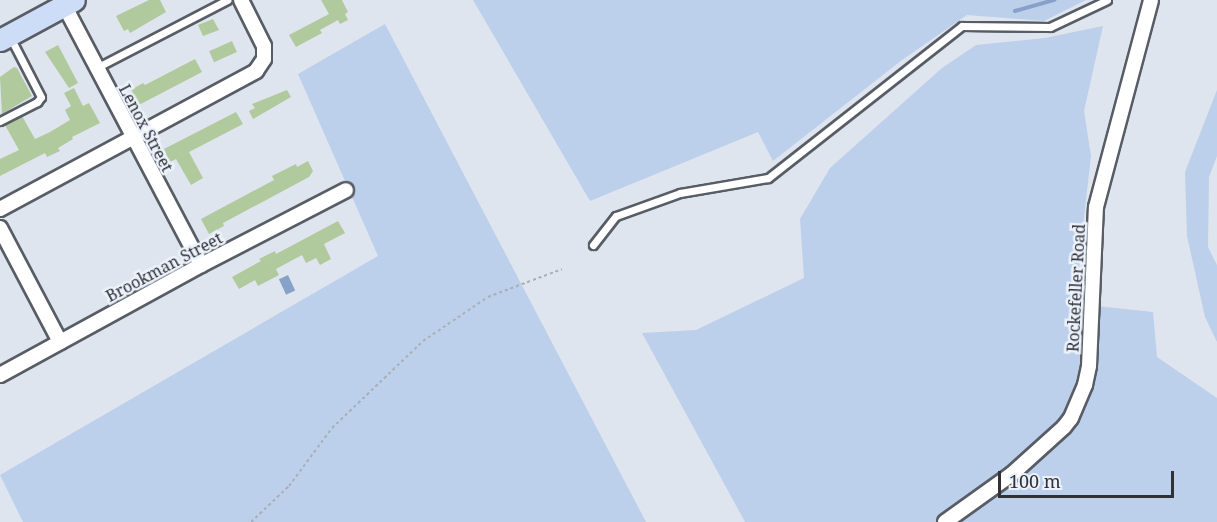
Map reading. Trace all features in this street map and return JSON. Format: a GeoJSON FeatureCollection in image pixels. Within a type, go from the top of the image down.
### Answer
{"type":"FeatureCollection","features":[{"type":"Feature","properties":{"kind":"main road"},"geometry":{"type":"LineString","coordinates":[[4,37],[69,3]]}},
{"type":"Feature","properties":{"kind":"street"},"geometry":{"type":"LineString","coordinates":[[0,208],[256,71],[264,59],[264,46],[241,0]]}},
{"type":"Feature","properties":{"kind":"street","name":"Rockefeller Road"},"geometry":{"type":"LineString","coordinates":[[945,522],[1012,474],[1064,427],[1071,418],[1085,385],[1089,366],[1096,207],[1150,0]]}},
{"type":"Feature","properties":{"kind":"street","name":"Lenox Street"},"geometry":{"type":"LineString","coordinates":[[69,3],[96,68],[201,265]]}},
{"type":"Feature","properties":{"kind":"street","name":"Brookman Street"},"geometry":{"type":"LineString","coordinates":[[0,375],[201,265],[346,190]]}},
{"type":"Feature","properties":{"kind":"street"},"geometry":{"type":"LineString","coordinates":[[0,228],[60,342]]}},
{"type":"Feature","properties":{"kind":"lane"},"geometry":{"type":"LineString","coordinates":[[96,68],[227,0]]}},
{"type":"Feature","properties":{"kind":"lane"},"geometry":{"type":"LineString","coordinates":[[592,245],[616,216],[680,193],[768,178],[963,26],[1050,27],[1107,0]]}},
{"type":"Feature","properties":{"kind":"lane"},"geometry":{"type":"LineString","coordinates":[[0,121],[38,101],[41,97],[4,37]]}},
{"type":"Feature","properties":{"kind":"path"},"geometry":{"type":"LineString","coordinates":[[251,522],[289,486],[332,428],[423,342],[488,297],[562,268]]}},
{"type":"Feature","properties":{"kind":"shaded area"},"geometry":{"type":"Polygon","coordinates":[[[473,0],[1086,0],[1044,21],[967,15],[902,60],[773,161],[758,132],[590,201],[473,0]]]}},
{"type":"Feature","properties":{"kind":"shaded area"},"geometry":{"type":"Polygon","coordinates":[[[385,24],[646,522],[23,522],[0,475],[378,256],[298,74],[385,24]]]}},
{"type":"Feature","properties":{"kind":"shaded area"},"geometry":{"type":"Polygon","coordinates":[[[1103,26],[1084,111],[1091,156],[1080,253],[1078,304],[1153,312],[1157,357],[1217,398],[1217,522],[745,522],[642,333],[696,330],[804,278],[800,219],[830,168],[942,68],[976,45],[1045,38],[1103,26]]]}},
{"type":"Feature","properties":{"kind":"shaded area"},"geometry":{"type":"Polygon","coordinates":[[[1217,90],[1217,156],[1209,177],[1208,247],[1217,265],[1217,342],[1205,317],[1187,236],[1185,172],[1217,90]]]}},
{"type":"Feature","properties":{"kind":"shaded area"},"geometry":{"type":"Polygon","coordinates":[[[288,275],[295,290],[286,295],[279,279],[288,275]]]}},
{"type":"Feature","properties":{"kind":"building"},"geometry":{"type":"Polygon","coordinates":[[[149,0],[160,0],[166,12],[130,33],[128,29],[124,31],[116,16],[149,0]]]}},
{"type":"Feature","properties":{"kind":"building"},"geometry":{"type":"Polygon","coordinates":[[[321,0],[342,0],[348,12],[345,14],[348,20],[340,24],[338,20],[320,30],[322,33],[296,47],[289,35],[329,14],[321,0]]]}},
{"type":"Feature","properties":{"kind":"building"},"geometry":{"type":"Polygon","coordinates":[[[213,19],[219,30],[203,36],[198,25],[213,19]]]}},
{"type":"Feature","properties":{"kind":"building"},"geometry":{"type":"Polygon","coordinates":[[[232,41],[237,52],[214,62],[209,51],[232,41]]]}},
{"type":"Feature","properties":{"kind":"building"},"geometry":{"type":"Polygon","coordinates":[[[58,45],[78,83],[69,88],[45,52],[58,45]]]}},
{"type":"Feature","properties":{"kind":"building"},"geometry":{"type":"Polygon","coordinates":[[[195,59],[202,72],[135,107],[128,95],[133,92],[131,90],[195,59]]]}},
{"type":"Feature","properties":{"kind":"building"},"geometry":{"type":"Polygon","coordinates":[[[14,67],[17,68],[32,96],[2,114],[0,77],[14,67]]]}},
{"type":"Feature","properties":{"kind":"building"},"geometry":{"type":"Polygon","coordinates":[[[74,88],[83,106],[89,103],[100,123],[72,137],[73,139],[58,148],[60,151],[47,157],[45,153],[0,176],[0,159],[19,150],[5,125],[22,116],[35,139],[50,132],[70,120],[65,110],[71,106],[64,93],[74,88]]]}},
{"type":"Feature","properties":{"kind":"building"},"geometry":{"type":"Polygon","coordinates":[[[287,90],[291,97],[253,119],[249,111],[255,108],[252,104],[287,90]]]}},
{"type":"Feature","properties":{"kind":"building"},"geometry":{"type":"Polygon","coordinates":[[[236,112],[243,124],[189,152],[203,178],[191,185],[176,159],[170,162],[164,149],[236,112]]]}},
{"type":"Feature","properties":{"kind":"building"},"geometry":{"type":"Polygon","coordinates":[[[308,161],[313,171],[309,177],[223,223],[224,226],[209,234],[201,219],[274,180],[272,176],[296,164],[297,167],[308,161]]]}},
{"type":"Feature","properties":{"kind":"building"},"geometry":{"type":"Polygon","coordinates":[[[338,221],[345,233],[324,244],[331,259],[320,265],[316,258],[306,263],[302,255],[276,269],[279,275],[258,286],[255,280],[239,289],[232,277],[261,261],[259,259],[275,251],[276,254],[338,221]]]}},
{"type":"Feature","properties":{"kind":"waterway"},"geometry":{"type":"LineString","coordinates":[[1015,11],[1054,0]]}}]}
